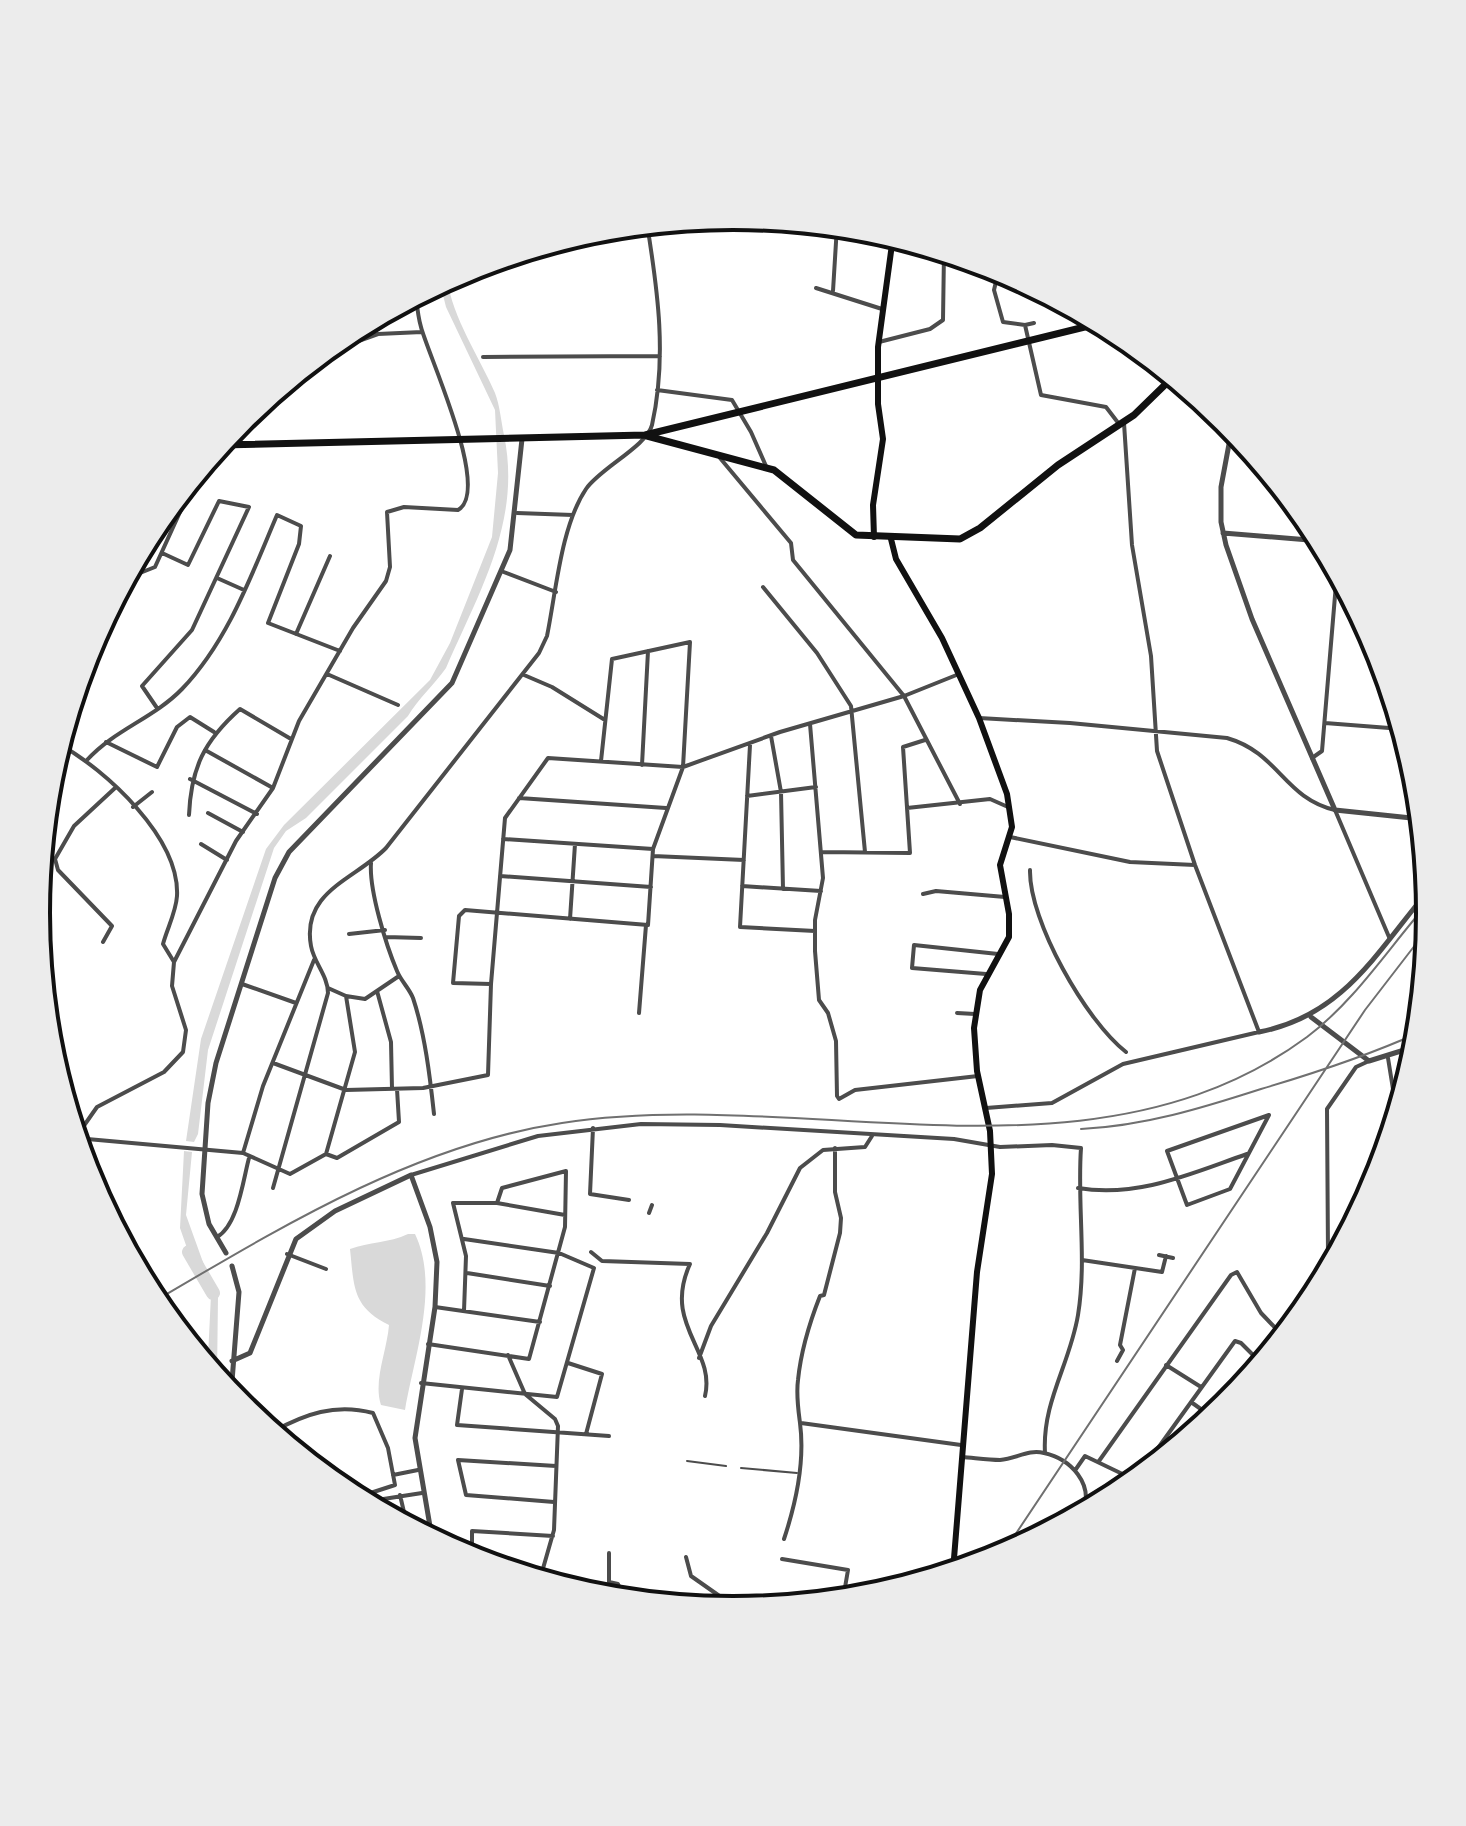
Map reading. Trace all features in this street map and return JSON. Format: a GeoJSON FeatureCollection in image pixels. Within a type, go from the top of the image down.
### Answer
{"type":"FeatureCollection","features":[{"type":"Feature","properties":{"kind":"main road"},"geometry":{"type":"LineString","coordinates":[[874,537],[873,502],[883,448],[878,404],[878,344],[891,249]]}},
{"type":"Feature","properties":{"kind":"main road"},"geometry":{"type":"LineString","coordinates":[[236,445],[460,441],[652,433],[1083,327]]}},
{"type":"Feature","properties":{"kind":"main road"},"geometry":{"type":"LineString","coordinates":[[652,433],[766,466],[793,482],[848,531],[891,539],[955,539],[969,535],[1058,465],[1150,402],[1166,385]]}},
{"type":"Feature","properties":{"kind":"main road"},"geometry":{"type":"LineString","coordinates":[[891,539],[896,559],[959,674],[979,718],[1010,808],[1010,837],[1000,865],[1009,937],[986,974],[975,1014],[978,1076],[986,1108],[992,1174],[977,1272],[954,1560]]}},
{"type":"Feature","properties":{"kind":"street"},"geometry":{"type":"LineString","coordinates":[[399,976],[365,999],[346,996],[328,988],[314,960],[310,928],[318,903],[334,884],[371,863],[449,771],[523,675],[547,636],[573,515],[596,475],[652,433],[661,314],[649,235]]}},
{"type":"Feature","properties":{"kind":"street"},"geometry":{"type":"LineString","coordinates":[[833,291],[836,238]]}},
{"type":"Feature","properties":{"kind":"street"},"geometry":{"type":"LineString","coordinates":[[878,344],[930,329],[943,320],[944,263]]}},
{"type":"Feature","properties":{"kind":"street"},"geometry":{"type":"LineString","coordinates":[[996,283],[994,290],[1003,322],[1025,327],[1034,323]]}},
{"type":"Feature","properties":{"kind":"street"},"geometry":{"type":"LineString","coordinates":[[816,288],[882,309]]}},
{"type":"Feature","properties":{"kind":"street"},"geometry":{"type":"LineString","coordinates":[[84,1126],[97,1107],[164,1072],[183,1052],[186,1030],[172,986],[174,962],[227,860],[273,788],[291,739],[340,651],[388,575],[387,512],[400,507],[458,510],[465,506],[469,492],[460,441],[422,332],[418,307]]}},
{"type":"Feature","properties":{"kind":"street"},"geometry":{"type":"LineString","coordinates":[[1025,327],[1041,395],[1106,407],[1122,422],[1132,545],[1151,662],[1161,769],[1259,1032]]}},
{"type":"Feature","properties":{"kind":"street"},"geometry":{"type":"LineString","coordinates":[[364,339],[378,334],[422,332]]}},
{"type":"Feature","properties":{"kind":"street"},"geometry":{"type":"LineString","coordinates":[[483,357],[660,356]]}},
{"type":"Feature","properties":{"kind":"street"},"geometry":{"type":"LineString","coordinates":[[657,390],[732,400],[766,466]]}},
{"type":"Feature","properties":{"kind":"street"},"geometry":{"type":"LineString","coordinates":[[226,1253],[204,1210],[201,1147],[216,1063],[275,878],[289,852],[452,683],[510,550],[517,513],[522,439]]}},
{"type":"Feature","properties":{"kind":"street"},"geometry":{"type":"LineString","coordinates":[[1229,444],[1223,471],[1223,533],[1248,608],[1389,937]]}},
{"type":"Feature","properties":{"kind":"street"},"geometry":{"type":"LineString","coordinates":[[715,452],[791,543],[793,560],[904,696],[960,804]]}},
{"type":"Feature","properties":{"kind":"street"},"geometry":{"type":"LineString","coordinates":[[157,708],[142,686],[192,630],[249,507],[219,501],[188,565],[162,553]]}},
{"type":"Feature","properties":{"kind":"street"},"geometry":{"type":"LineString","coordinates":[[141,573],[155,567],[180,513]]}},
{"type":"Feature","properties":{"kind":"street"},"geometry":{"type":"LineString","coordinates":[[517,513],[573,515]]}},
{"type":"Feature","properties":{"kind":"street"},"geometry":{"type":"LineString","coordinates":[[87,760],[106,742],[181,691],[208,656],[244,590],[277,515],[301,526],[299,544],[268,623],[340,651]]}},
{"type":"Feature","properties":{"kind":"street"},"geometry":{"type":"LineString","coordinates":[[1223,533],[1304,540]]}},
{"type":"Feature","properties":{"kind":"street"},"geometry":{"type":"LineString","coordinates":[[296,634],[330,556]]}},
{"type":"Feature","properties":{"kind":"street"},"geometry":{"type":"LineString","coordinates":[[501,571],[556,592]]}},
{"type":"Feature","properties":{"kind":"street"},"geometry":{"type":"LineString","coordinates":[[217,578],[244,590]]}},
{"type":"Feature","properties":{"kind":"street"},"geometry":{"type":"LineString","coordinates":[[763,587],[817,653],[852,710],[865,852]]}},
{"type":"Feature","properties":{"kind":"street"},"geometry":{"type":"LineString","coordinates":[[1312,758],[1322,751],[1335,592]]}},
{"type":"Feature","properties":{"kind":"street"},"geometry":{"type":"LineString","coordinates":[[303,599],[310,601]]}},
{"type":"Feature","properties":{"kind":"street"},"geometry":{"type":"LineString","coordinates":[[601,761],[612,659],[690,642],[683,767],[653,849],[639,1013]]}},
{"type":"Feature","properties":{"kind":"street"},"geometry":{"type":"LineString","coordinates":[[642,765],[648,651]]}},
{"type":"Feature","properties":{"kind":"street"},"geometry":{"type":"LineString","coordinates":[[327,674],[398,705]]}},
{"type":"Feature","properties":{"kind":"street"},"geometry":{"type":"LineString","coordinates":[[273,1063],[346,1090],[429,1086],[488,1075],[491,984],[505,818],[548,758],[683,767],[771,736],[904,696],[959,674]]}},
{"type":"Feature","properties":{"kind":"street"},"geometry":{"type":"LineString","coordinates":[[523,675],[552,687],[605,720]]}},
{"type":"Feature","properties":{"kind":"street"},"geometry":{"type":"LineString","coordinates":[[189,815],[190,779],[214,732],[240,709],[291,739]]}},
{"type":"Feature","properties":{"kind":"street"},"geometry":{"type":"LineString","coordinates":[[106,742],[157,767],[177,727],[190,717],[214,732]]}},
{"type":"Feature","properties":{"kind":"street"},"geometry":{"type":"LineString","coordinates":[[979,718],[1227,738],[1246,743],[1260,752],[1309,802],[1335,810],[1409,818]]}},
{"type":"Feature","properties":{"kind":"street"},"geometry":{"type":"LineString","coordinates":[[1325,723],[1391,728]]}},
{"type":"Feature","properties":{"kind":"street"},"geometry":{"type":"LineString","coordinates":[[810,724],[822,852],[821,891],[815,931],[819,1000],[828,1013],[836,1041],[835,1078],[839,1099],[855,1090],[978,1076]]}},
{"type":"Feature","properties":{"kind":"street"},"geometry":{"type":"LineString","coordinates":[[771,736],[781,792],[783,889]]}},
{"type":"Feature","properties":{"kind":"street"},"geometry":{"type":"LineString","coordinates":[[822,852],[910,853],[903,747],[926,740]]}},
{"type":"Feature","properties":{"kind":"street"},"geometry":{"type":"LineString","coordinates":[[750,744],[740,927],[815,931]]}},
{"type":"Feature","properties":{"kind":"street"},"geometry":{"type":"LineString","coordinates":[[70,750],[87,760],[133,807],[158,836],[170,859],[177,893],[163,944],[174,962]]}},
{"type":"Feature","properties":{"kind":"street"},"geometry":{"type":"LineString","coordinates":[[205,750],[273,788]]}},
{"type":"Feature","properties":{"kind":"street"},"geometry":{"type":"LineString","coordinates":[[190,779],[257,814]]}},
{"type":"Feature","properties":{"kind":"street"},"geometry":{"type":"LineString","coordinates":[[747,796],[817,786]]}},
{"type":"Feature","properties":{"kind":"street"},"geometry":{"type":"LineString","coordinates":[[103,942],[112,926],[58,870],[55,859],[74,826],[115,788]]}},
{"type":"Feature","properties":{"kind":"street"},"geometry":{"type":"LineString","coordinates":[[133,807],[152,792]]}},
{"type":"Feature","properties":{"kind":"street"},"geometry":{"type":"LineString","coordinates":[[519,798],[666,808]]}},
{"type":"Feature","properties":{"kind":"street"},"geometry":{"type":"LineString","coordinates":[[907,808],[990,799],[1010,808]]}},
{"type":"Feature","properties":{"kind":"street"},"geometry":{"type":"LineString","coordinates":[[208,813],[243,832]]}},
{"type":"Feature","properties":{"kind":"street"},"geometry":{"type":"LineString","coordinates":[[1010,837],[1130,862],[1195,865]]}},
{"type":"Feature","properties":{"kind":"street"},"geometry":{"type":"LineString","coordinates":[[503,839],[653,849]]}},
{"type":"Feature","properties":{"kind":"street"},"geometry":{"type":"LineString","coordinates":[[201,844],[227,860]]}},
{"type":"Feature","properties":{"kind":"street"},"geometry":{"type":"LineString","coordinates":[[570,919],[575,844]]}},
{"type":"Feature","properties":{"kind":"street"},"geometry":{"type":"LineString","coordinates":[[653,856],[744,860]]}},
{"type":"Feature","properties":{"kind":"street"},"geometry":{"type":"LineString","coordinates":[[371,863],[372,892],[399,976],[412,995],[424,1042],[434,1114]]}},
{"type":"Feature","properties":{"kind":"street"},"geometry":{"type":"LineString","coordinates":[[1030,870],[1032,901],[1080,998],[1102,1030],[1126,1052]]}},
{"type":"Feature","properties":{"kind":"street"},"geometry":{"type":"LineString","coordinates":[[500,876],[651,887]]}},
{"type":"Feature","properties":{"kind":"street"},"geometry":{"type":"LineString","coordinates":[[742,886],[821,891]]}},
{"type":"Feature","properties":{"kind":"street"},"geometry":{"type":"LineString","coordinates":[[923,894],[936,891],[1005,897]]}},
{"type":"Feature","properties":{"kind":"street"},"geometry":{"type":"LineString","coordinates":[[986,1108],[1052,1103],[1127,1062],[1311,1017],[1349,985],[1416,905]]}},
{"type":"Feature","properties":{"kind":"street"},"geometry":{"type":"LineString","coordinates":[[491,984],[453,983],[459,916],[465,910],[646,925]]}},
{"type":"Feature","properties":{"kind":"street"},"geometry":{"type":"LineString","coordinates":[[349,934],[385,930]]}},
{"type":"Feature","properties":{"kind":"street"},"geometry":{"type":"LineString","coordinates":[[386,937],[421,938]]}},
{"type":"Feature","properties":{"kind":"street"},"geometry":{"type":"LineString","coordinates":[[986,974],[912,968],[914,945],[1000,954]]}},
{"type":"Feature","properties":{"kind":"street"},"geometry":{"type":"LineString","coordinates":[[243,1153],[273,1063],[314,960]]}},
{"type":"Feature","properties":{"kind":"street"},"geometry":{"type":"LineString","coordinates":[[241,983],[296,1003]]}},
{"type":"Feature","properties":{"kind":"street"},"geometry":{"type":"LineString","coordinates":[[273,1188],[328,988]]}},
{"type":"Feature","properties":{"kind":"street"},"geometry":{"type":"LineString","coordinates":[[326,1154],[337,1158],[399,1122],[391,1042],[377,991]]}},
{"type":"Feature","properties":{"kind":"street"},"geometry":{"type":"LineString","coordinates":[[88,1138],[243,1153],[290,1174],[326,1154],[355,1052],[346,996]]}},
{"type":"Feature","properties":{"kind":"street"},"geometry":{"type":"LineString","coordinates":[[957,1013],[975,1014]]}},
{"type":"Feature","properties":{"kind":"street"},"geometry":{"type":"LineString","coordinates":[[1311,1017],[1369,1061]]}},
{"type":"Feature","properties":{"kind":"street"},"geometry":{"type":"LineString","coordinates":[[1328,1248],[1327,1109],[1356,1067],[1402,1052]]}},
{"type":"Feature","properties":{"kind":"street"},"geometry":{"type":"LineString","coordinates":[[1388,1058],[1393,1090]]}},
{"type":"Feature","properties":{"kind":"street"},"geometry":{"type":"LineString","coordinates":[[1269,1115],[1230,1189],[1187,1205],[1178,1178],[1167,1151],[1269,1115]]}},
{"type":"Feature","properties":{"kind":"street"},"geometry":{"type":"LineString","coordinates":[[232,1361],[250,1353],[287,1254],[296,1239],[326,1216],[411,1175],[508,1143],[593,1128],[707,1125],[954,1139],[991,1145],[1081,1148],[1078,1188],[1082,1260],[1078,1317],[1048,1404],[1043,1433],[1045,1453]]}},
{"type":"Feature","properties":{"kind":"street"},"geometry":{"type":"LineString","coordinates":[[593,1128],[590,1194],[629,1200]]}},
{"type":"Feature","properties":{"kind":"street"},"geometry":{"type":"LineString","coordinates":[[699,1358],[711,1326],[767,1233],[800,1168],[823,1150],[865,1147],[872,1136]]}},
{"type":"Feature","properties":{"kind":"street"},"geometry":{"type":"LineString","coordinates":[[784,1539],[795,1502],[800,1423],[798,1382],[807,1331],[820,1296],[824,1295],[840,1233],[841,1218],[835,1192],[835,1148]]}},
{"type":"Feature","properties":{"kind":"street"},"geometry":{"type":"LineString","coordinates":[[1078,1188],[1099,1192],[1147,1189],[1250,1153]]}},
{"type":"Feature","properties":{"kind":"street"},"geometry":{"type":"LineString","coordinates":[[217,1237],[227,1229],[249,1158]]}},
{"type":"Feature","properties":{"kind":"street"},"geometry":{"type":"LineString","coordinates":[[428,1344],[529,1359],[559,1253],[565,1215],[566,1171],[502,1188],[497,1203]]}},
{"type":"Feature","properties":{"kind":"street"},"geometry":{"type":"LineString","coordinates":[[411,1175],[436,1249],[435,1307],[415,1438],[429,1525]]}},
{"type":"Feature","properties":{"kind":"street"},"geometry":{"type":"LineString","coordinates":[[464,1311],[467,1273],[464,1239],[453,1203],[497,1203],[565,1215]]}},
{"type":"Feature","properties":{"kind":"street"},"geometry":{"type":"LineString","coordinates":[[649,1213],[652,1205]]}},
{"type":"Feature","properties":{"kind":"street"},"geometry":{"type":"LineString","coordinates":[[421,1383],[557,1397],[594,1268],[559,1253],[464,1239]]}},
{"type":"Feature","properties":{"kind":"street"},"geometry":{"type":"LineString","coordinates":[[591,1252],[602,1261],[690,1264],[680,1296],[709,1382],[705,1396]]}},
{"type":"Feature","properties":{"kind":"street"},"geometry":{"type":"LineString","coordinates":[[287,1254],[326,1269]]}},
{"type":"Feature","properties":{"kind":"street"},"geometry":{"type":"LineString","coordinates":[[1159,1255],[1173,1258]]}},
{"type":"Feature","properties":{"kind":"street"},"geometry":{"type":"LineString","coordinates":[[1082,1260],[1162,1272],[1166,1256]]}},
{"type":"Feature","properties":{"kind":"street"},"geometry":{"type":"LineString","coordinates":[[232,1266],[239,1292],[232,1376]]}},
{"type":"Feature","properties":{"kind":"street"},"geometry":{"type":"LineString","coordinates":[[1117,1361],[1123,1350],[1120,1345],[1135,1268]]}},
{"type":"Feature","properties":{"kind":"street"},"geometry":{"type":"LineString","coordinates":[[1099,1461],[1231,1275],[1237,1272],[1261,1313],[1276,1328]]}},
{"type":"Feature","properties":{"kind":"street"},"geometry":{"type":"LineString","coordinates":[[467,1273],[550,1286]]}},
{"type":"Feature","properties":{"kind":"street"},"geometry":{"type":"LineString","coordinates":[[435,1307],[540,1322]]}},
{"type":"Feature","properties":{"kind":"street"},"geometry":{"type":"LineString","coordinates":[[1159,1447],[1238,1340],[1253,1355]]}},
{"type":"Feature","properties":{"kind":"street"},"geometry":{"type":"LineString","coordinates":[[508,1355],[525,1394],[555,1419],[559,1431],[553,1536],[542,1569]]}},
{"type":"Feature","properties":{"kind":"street"},"geometry":{"type":"LineString","coordinates":[[567,1362],[602,1374],[586,1434]]}},
{"type":"Feature","properties":{"kind":"street"},"geometry":{"type":"LineString","coordinates":[[1166,1365],[1201,1387]]}},
{"type":"Feature","properties":{"kind":"street"},"geometry":{"type":"LineString","coordinates":[[462,1389],[457,1425],[609,1436]]}},
{"type":"Feature","properties":{"kind":"street"},"geometry":{"type":"LineString","coordinates":[[1191,1402],[1202,1410]]}},
{"type":"Feature","properties":{"kind":"street"},"geometry":{"type":"LineString","coordinates":[[283,1427],[342,1406],[373,1413],[388,1448],[394,1488],[374,1493]]}},
{"type":"Feature","properties":{"kind":"street"},"geometry":{"type":"LineString","coordinates":[[800,1423],[961,1445]]}},
{"type":"Feature","properties":{"kind":"street"},"geometry":{"type":"LineString","coordinates":[[960,1457],[1004,1460],[1028,1452],[1045,1453],[1076,1469],[1086,1496]]}},
{"type":"Feature","properties":{"kind":"street"},"geometry":{"type":"LineString","coordinates":[[1076,1469],[1085,1456],[1123,1473]]}},
{"type":"Feature","properties":{"kind":"street"},"geometry":{"type":"LineString","coordinates":[[554,1502],[466,1495],[458,1460],[556,1466]]}},
{"type":"Feature","properties":{"kind":"street"},"geometry":{"type":"LineString","coordinates":[[393,1475],[418,1470]]}},
{"type":"Feature","properties":{"kind":"street"},"geometry":{"type":"LineString","coordinates":[[382,1499],[422,1493]]}},
{"type":"Feature","properties":{"kind":"street"},"geometry":{"type":"LineString","coordinates":[[400,1495],[404,1511]]}},
{"type":"Feature","properties":{"kind":"street"},"geometry":{"type":"LineString","coordinates":[[472,1544],[472,1531],[553,1536]]}},
{"type":"Feature","properties":{"kind":"street"},"geometry":{"type":"LineString","coordinates":[[609,1553],[609,1582],[619,1586]]}},
{"type":"Feature","properties":{"kind":"street"},"geometry":{"type":"LineString","coordinates":[[686,1557],[691,1576],[719,1596]]}},
{"type":"Feature","properties":{"kind":"street"},"geometry":{"type":"LineString","coordinates":[[782,1559],[848,1570],[845,1586]]}},
{"type":"Feature","properties":{"kind":"lane"},"geometry":{"type":"LineString","coordinates":[[687,1461],[726,1466]]}},
{"type":"Feature","properties":{"kind":"lane"},"geometry":{"type":"LineString","coordinates":[[741,1468],[798,1473]]}},
{"type":"Feature","properties":{"kind":"shaded area"},"geometry":{"type":"Polygon","coordinates":[[[450,292],[499,408],[508,467],[507,497],[494,555],[446,668],[408,716],[306,818],[286,831],[274,848],[208,1050],[198,1134],[194,1142],[186,1141],[201,1039],[266,849],[284,825],[430,680],[450,643],[492,537],[498,473],[495,410],[443,295],[450,292]]]}},
{"type":"Feature","properties":{"kind":"shaded area"},"geometry":{"type":"Polygon","coordinates":[[[184,1151],[192,1152],[186,1215],[204,1265],[195,1271],[180,1228],[184,1151]]]}},
{"type":"Feature","properties":{"kind":"shaded area"},"geometry":{"type":"Polygon","coordinates":[[[415,1234],[422,1254],[425,1299],[405,1410],[381,1405],[379,1376],[389,1325],[361,1303],[354,1285],[350,1249],[415,1234]]]}},
{"type":"Feature","properties":{"kind":"shaded area"},"geometry":{"type":"Polygon","coordinates":[[[210,1276],[218,1296],[217,1361],[208,1350],[211,1295],[201,1281],[210,1276]]]}},
{"type":"Feature","properties":{"kind":"waterway"},"geometry":{"type":"LineString","coordinates":[[189,1252],[213,1293]]}},
{"type":"Feature","properties":{"kind":"railway"},"geometry":{"type":"LineString","coordinates":[[167,1294],[300,1218],[402,1169],[507,1134],[562,1123],[655,1115],[944,1125],[1040,1124],[1134,1112],[1223,1085],[1307,1037],[1357,990],[1416,918]]}},
{"type":"Feature","properties":{"kind":"railway"},"geometry":{"type":"LineString","coordinates":[[1015,1535],[1365,1010],[1415,945]]}},
{"type":"Feature","properties":{"kind":"railway"},"geometry":{"type":"LineString","coordinates":[[1081,1129],[1150,1120],[1195,1109],[1341,1064],[1404,1039]]}}]}
